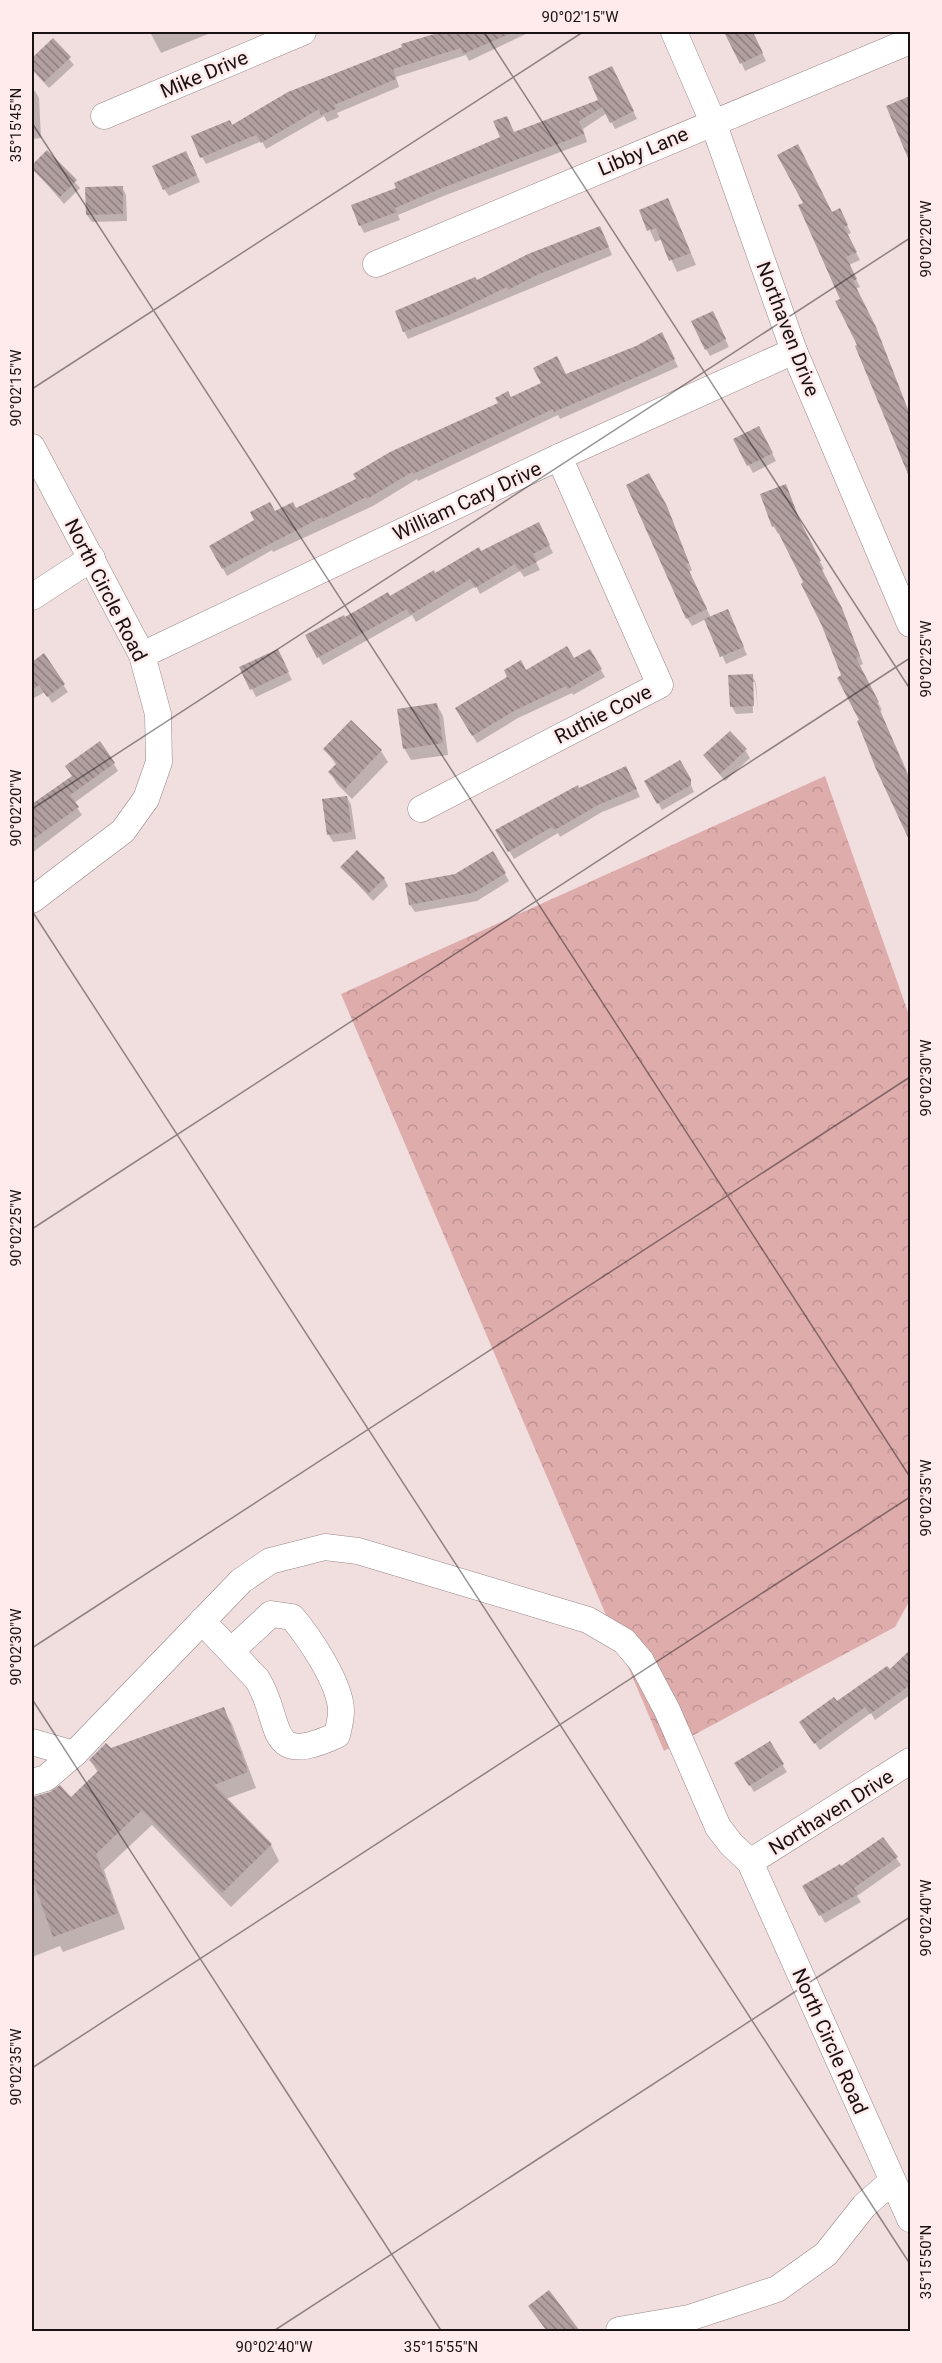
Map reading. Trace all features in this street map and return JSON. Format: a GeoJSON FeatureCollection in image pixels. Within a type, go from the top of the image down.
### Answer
{"type":"FeatureCollection","features":[{"type":"Feature","properties":{"kind":"street","name":"Mike Drive"},"geometry":{"type":"LineString","coordinates":[[104,116],[303,32]]}},
{"type":"Feature","properties":{"kind":"street","name":"Northaven Drive"},"geometry":{"type":"LineString","coordinates":[[674,32],[713,122],[794,351],[910,624]]}},
{"type":"Feature","properties":{"kind":"street","name":"Libby Lane"},"geometry":{"type":"LineString","coordinates":[[376,264],[910,41]]}},
{"type":"Feature","properties":{"kind":"street","name":"William Cary Drive"},"geometry":{"type":"LineString","coordinates":[[142,655],[559,457],[794,351]]}},
{"type":"Feature","properties":{"kind":"street","name":"North Circle Road"},"geometry":{"type":"LineString","coordinates":[[32,447],[142,655],[158,714],[159,762],[146,799],[123,831],[32,900]]}},
{"type":"Feature","properties":{"kind":"street","name":"Ruthie Cove"},"geometry":{"type":"LineString","coordinates":[[421,809],[660,685],[559,457]]}},
{"type":"Feature","properties":{"kind":"street"},"geometry":{"type":"LineString","coordinates":[[32,597],[92,558]]}},
{"type":"Feature","properties":{"kind":"street"},"geometry":{"type":"LineString","coordinates":[[32,1782],[46,1778],[74,1754],[241,1581],[270,1561],[325,1547],[358,1551],[588,1620],[624,1641],[641,1661],[667,1710],[718,1827],[731,1844],[750,1862]]}},
{"type":"Feature","properties":{"kind":"street"},"geometry":{"type":"LineString","coordinates":[[202,1621],[263,1688],[276,1733],[287,1745],[298,1747],[337,1735],[341,1711],[336,1692],[312,1640],[292,1617],[271,1614],[231,1652]]}},
{"type":"Feature","properties":{"kind":"street"},"geometry":{"type":"LineString","coordinates":[[32,1742],[74,1754]]}},
{"type":"Feature","properties":{"kind":"street","name":"Northaven Drive"},"geometry":{"type":"LineString","coordinates":[[750,1862],[910,1761]]}},
{"type":"Feature","properties":{"kind":"street","name":"North Circle Road"},"geometry":{"type":"LineString","coordinates":[[750,1862],[910,2219]]}},
{"type":"Feature","properties":{"kind":"street"},"geometry":{"type":"LineString","coordinates":[[619,2330],[689,2318],[777,2289],[826,2253],[864,2206],[892,2181]]}},
{"type":"Feature","properties":{"kind":"green space"},"geometry":{"type":"Polygon","coordinates":[[[825,776],[910,1018],[910,1600],[895,1627],[664,1751],[341,994],[825,776]]]}},
{"type":"Feature","properties":{"kind":"building"},"geometry":{"type":"Polygon","coordinates":[[[441,32],[514,32],[463,54],[461,48],[393,69],[396,79],[334,105],[336,109],[321,115],[319,109],[261,143],[256,135],[200,158],[191,136],[230,120],[232,125],[288,92],[402,47],[401,44],[441,32]]]}},
{"type":"Feature","properties":{"kind":"building"},"geometry":{"type":"Polygon","coordinates":[[[724,32],[753,32],[763,53],[740,64],[724,32]]]}},
{"type":"Feature","properties":{"kind":"building"},"geometry":{"type":"Polygon","coordinates":[[[53,38],[71,57],[44,82],[32,68],[32,58],[53,38]]]}},
{"type":"Feature","properties":{"kind":"building"},"geometry":{"type":"Polygon","coordinates":[[[612,66],[634,111],[610,123],[602,107],[579,121],[584,134],[442,188],[395,208],[397,212],[359,226],[351,205],[396,188],[394,183],[500,137],[493,121],[507,116],[514,132],[598,100],[588,77],[612,66]]]}},
{"type":"Feature","properties":{"kind":"building"},"geometry":{"type":"Polygon","coordinates":[[[910,96],[910,163],[886,106],[910,96]]]}},
{"type":"Feature","properties":{"kind":"building"},"geometry":{"type":"Polygon","coordinates":[[[798,144],[832,212],[840,208],[848,225],[844,227],[857,252],[846,257],[857,279],[853,281],[876,327],[910,415],[910,479],[855,346],[857,345],[835,301],[840,299],[798,205],[803,203],[777,155],[798,144]]]}},
{"type":"Feature","properties":{"kind":"building"},"geometry":{"type":"Polygon","coordinates":[[[47,150],[77,180],[60,197],[32,169],[32,165],[47,150]]]}},
{"type":"Feature","properties":{"kind":"building"},"geometry":{"type":"Polygon","coordinates":[[[186,151],[197,175],[163,190],[152,166],[186,151]]]}},
{"type":"Feature","properties":{"kind":"building"},"geometry":{"type":"Polygon","coordinates":[[[123,186],[123,214],[86,215],[85,187],[123,186]]]}},
{"type":"Feature","properties":{"kind":"building"},"geometry":{"type":"Polygon","coordinates":[[[668,198],[691,253],[669,261],[656,228],[647,231],[639,210],[668,198]]]}},
{"type":"Feature","properties":{"kind":"building"},"geometry":{"type":"Polygon","coordinates":[[[600,226],[609,247],[539,274],[508,290],[507,287],[449,315],[403,332],[395,311],[475,277],[477,280],[528,254],[600,226]]]}},
{"type":"Feature","properties":{"kind":"building"},"geometry":{"type":"Polygon","coordinates":[[[713,311],[726,339],[705,350],[691,321],[713,311]]]}},
{"type":"Feature","properties":{"kind":"building"},"geometry":{"type":"Polygon","coordinates":[[[662,332],[675,359],[648,372],[554,412],[553,409],[413,474],[412,472],[367,499],[366,497],[323,519],[322,517],[222,569],[209,546],[254,520],[250,512],[270,502],[275,511],[293,502],[296,508],[356,479],[353,474],[390,452],[498,403],[495,398],[508,391],[511,397],[541,383],[533,368],[557,356],[566,374],[636,346],[662,332]]]}},
{"type":"Feature","properties":{"kind":"building"},"geometry":{"type":"Polygon","coordinates":[[[759,426],[773,453],[747,466],[733,439],[759,426]]]}},
{"type":"Feature","properties":{"kind":"building"},"geometry":{"type":"Polygon","coordinates":[[[649,473],[667,506],[689,563],[686,564],[707,609],[686,619],[626,485],[649,473]]]}},
{"type":"Feature","properties":{"kind":"building"},"geometry":{"type":"Polygon","coordinates":[[[786,484],[800,521],[821,561],[818,562],[842,608],[860,656],[856,658],[879,702],[877,703],[910,781],[910,842],[876,769],[857,721],[859,720],[837,678],[841,675],[822,626],[775,526],[772,527],[760,494],[786,484]]]}},
{"type":"Feature","properties":{"kind":"building"},"geometry":{"type":"Polygon","coordinates":[[[539,522],[550,545],[533,554],[537,562],[519,571],[515,564],[475,588],[470,579],[410,615],[407,609],[317,658],[305,635],[344,615],[345,617],[388,592],[390,596],[479,547],[481,551],[539,522]]]}},
{"type":"Feature","properties":{"kind":"building"},"geometry":{"type":"Polygon","coordinates":[[[728,609],[744,647],[720,657],[704,619],[728,609]]]}},
{"type":"Feature","properties":{"kind":"building"},"geometry":{"type":"Polygon","coordinates":[[[567,646],[574,658],[590,649],[602,669],[568,689],[566,686],[514,711],[472,736],[455,708],[507,677],[504,670],[521,660],[526,670],[567,646]]]}},
{"type":"Feature","properties":{"kind":"building"},"geometry":{"type":"Polygon","coordinates":[[[278,649],[289,672],[250,690],[239,667],[278,649]]]}},
{"type":"Feature","properties":{"kind":"building"},"geometry":{"type":"Polygon","coordinates":[[[44,653],[65,684],[47,697],[39,685],[32,690],[32,662],[44,653]]]}},
{"type":"Feature","properties":{"kind":"building"},"geometry":{"type":"Polygon","coordinates":[[[753,674],[754,706],[730,707],[728,675],[753,674]]]}},
{"type":"Feature","properties":{"kind":"building"},"geometry":{"type":"Polygon","coordinates":[[[437,703],[443,743],[403,749],[397,709],[437,703]]]}},
{"type":"Feature","properties":{"kind":"building"},"geometry":{"type":"Polygon","coordinates":[[[351,720],[382,750],[345,789],[328,772],[337,763],[323,749],[351,720]]]}},
{"type":"Feature","properties":{"kind":"building"},"geometry":{"type":"Polygon","coordinates":[[[730,731],[747,749],[720,774],[703,755],[730,731]]]}},
{"type":"Feature","properties":{"kind":"building"},"geometry":{"type":"Polygon","coordinates":[[[100,741],[115,763],[70,795],[79,807],[32,840],[32,804],[72,776],[65,766],[100,741]]]}},
{"type":"Feature","properties":{"kind":"building"},"geometry":{"type":"Polygon","coordinates":[[[680,760],[691,779],[691,785],[657,804],[644,781],[680,760]]]}},
{"type":"Feature","properties":{"kind":"building"},"geometry":{"type":"Polygon","coordinates":[[[626,766],[637,789],[598,805],[555,830],[552,827],[508,852],[495,830],[578,785],[579,788],[626,766]]]}},
{"type":"Feature","properties":{"kind":"building"},"geometry":{"type":"Polygon","coordinates":[[[347,796],[352,832],[327,835],[322,799],[347,796]]]}},
{"type":"Feature","properties":{"kind":"building"},"geometry":{"type":"Polygon","coordinates":[[[357,850],[385,878],[368,894],[340,867],[357,850]]]}},
{"type":"Feature","properties":{"kind":"building"},"geometry":{"type":"Polygon","coordinates":[[[493,851],[506,873],[473,893],[409,905],[405,883],[455,874],[493,851]]]}},
{"type":"Feature","properties":{"kind":"building"},"geometry":{"type":"Polygon","coordinates":[[[910,1650],[910,1685],[870,1714],[865,1707],[814,1744],[799,1722],[834,1697],[837,1701],[887,1666],[890,1669],[910,1650]]]}},
{"type":"Feature","properties":{"kind":"building"},"geometry":{"type":"Polygon","coordinates":[[[224,1707],[248,1772],[214,1785],[272,1844],[222,1893],[142,1810],[96,1854],[118,1913],[53,1937],[32,1878],[32,1797],[50,1792],[60,1785],[71,1797],[99,1770],[89,1760],[106,1743],[111,1748],[224,1707]]]}},
{"type":"Feature","properties":{"kind":"building"},"geometry":{"type":"Polygon","coordinates":[[[770,1741],[784,1764],[749,1786],[734,1763],[770,1741]]]}},
{"type":"Feature","properties":{"kind":"building"},"geometry":{"type":"Polygon","coordinates":[[[883,1837],[898,1857],[854,1888],[858,1894],[819,1916],[802,1886],[840,1864],[841,1866],[883,1837]]]}},
{"type":"Feature","properties":{"kind":"building"},"geometry":{"type":"Polygon","coordinates":[[[549,2290],[580,2331],[547,2331],[528,2306],[549,2290]]]}}]}
